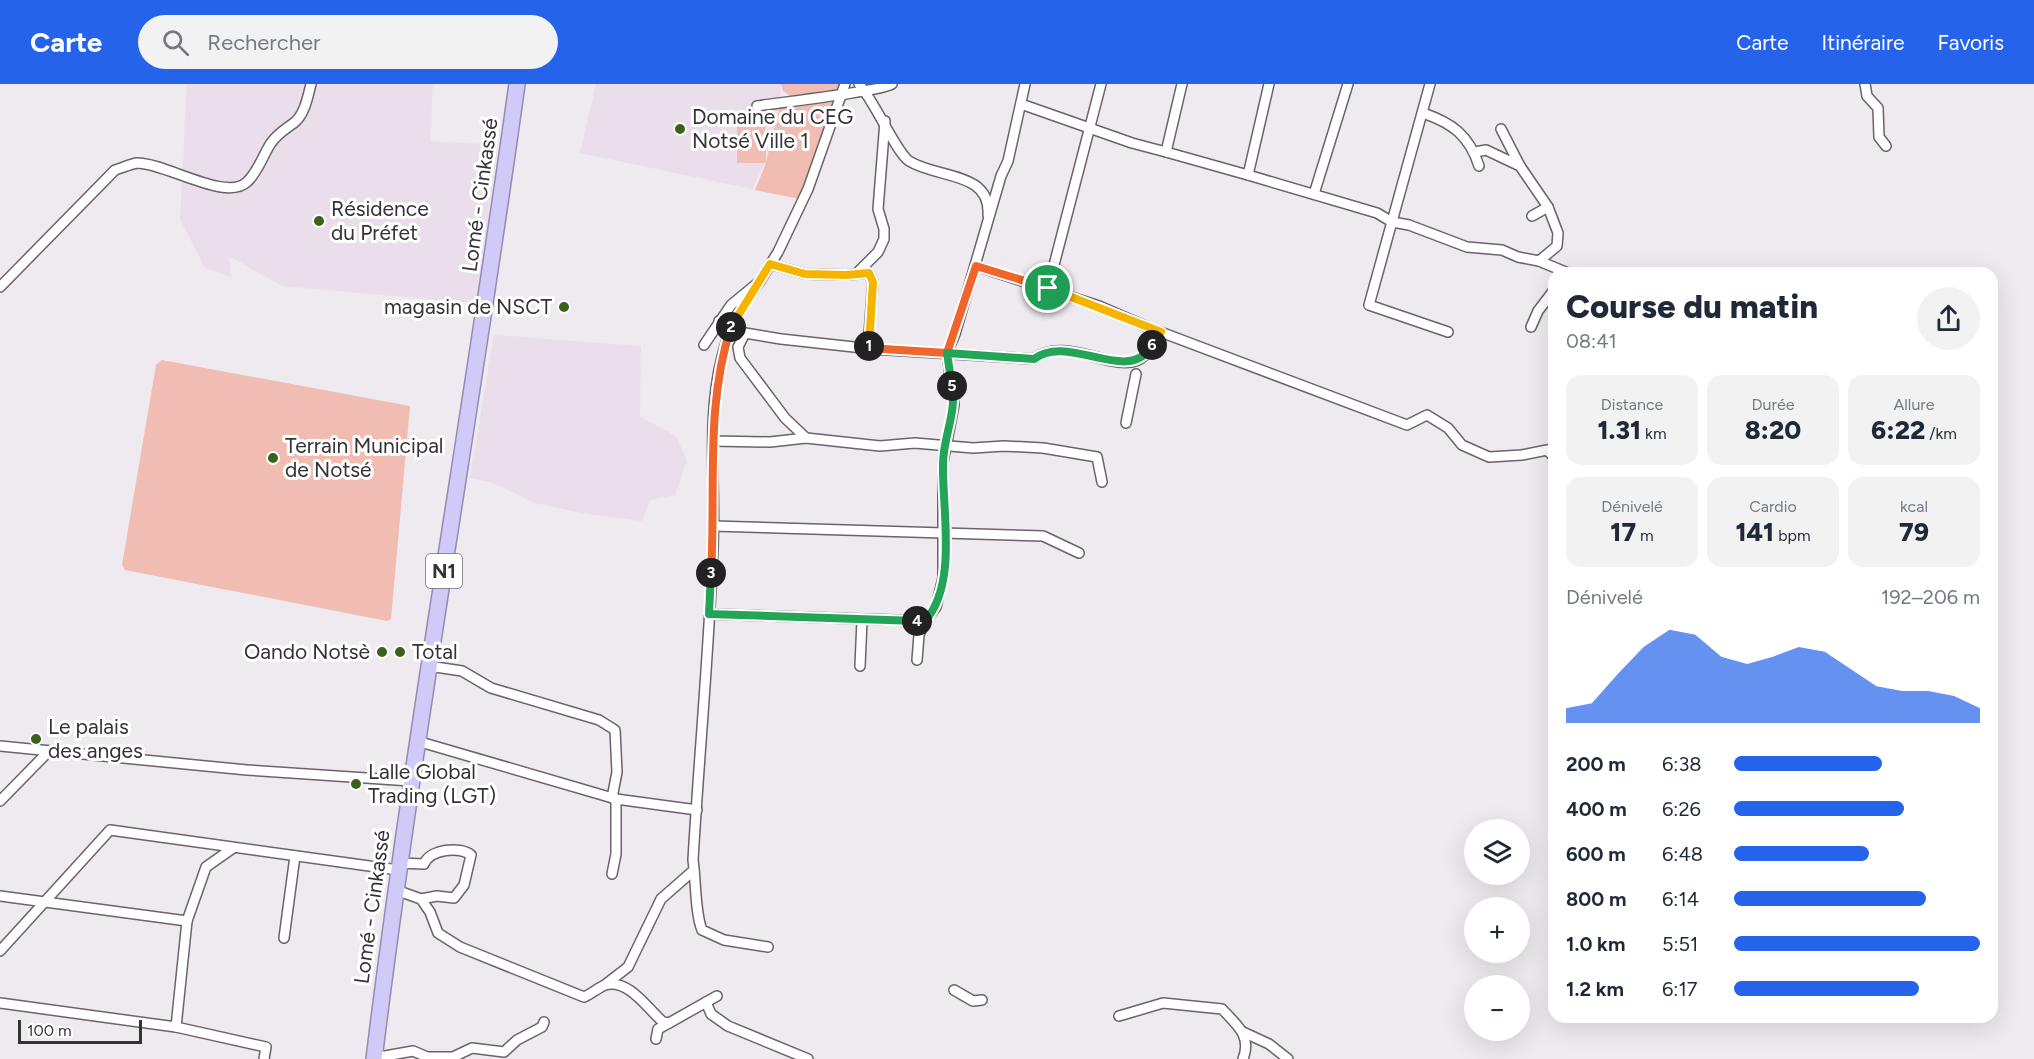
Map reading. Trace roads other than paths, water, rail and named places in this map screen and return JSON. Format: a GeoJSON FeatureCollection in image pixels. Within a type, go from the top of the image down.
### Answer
{"type":"FeatureCollection","features":[{"type":"Feature","properties":{"kind":"highway","name":"Lomé - Cinkassé"},"geometry":{"type":"LineString","coordinates":[[374,1058],[411,781],[491,270],[517,84]]}},
{"type":"Feature","properties":{"kind":"street"},"geometry":{"type":"LineString","coordinates":[[0,287],[115,170],[136,163],[166,168],[217,187],[232,188],[246,183],[272,142],[286,126],[295,122],[304,110],[311,84]]}},
{"type":"Feature","properties":{"kind":"street"},"geometry":{"type":"LineString","coordinates":[[768,946],[724,940],[702,930],[698,919],[694,870],[713,526],[712,441],[721,358],[731,327],[770,264],[808,189],[845,84]]}},
{"type":"Feature","properties":{"kind":"street"},"geometry":{"type":"LineString","coordinates":[[757,106],[842,94],[862,87],[886,89],[892,84]]}},
{"type":"Feature","properties":{"kind":"street"},"geometry":{"type":"LineString","coordinates":[[917,660],[919,635],[925,621],[936,607],[940,594],[945,532],[943,462],[954,405],[947,353],[1008,161],[1026,84]]}},
{"type":"Feature","properties":{"kind":"street"},"geometry":{"type":"LineString","coordinates":[[1048,288],[1101,84]]}},
{"type":"Feature","properties":{"kind":"street"},"geometry":{"type":"LineString","coordinates":[[1166,152],[1182,84]]}},
{"type":"Feature","properties":{"kind":"street"},"geometry":{"type":"LineString","coordinates":[[1248,175],[1269,84]]}},
{"type":"Feature","properties":{"kind":"street"},"geometry":{"type":"LineString","coordinates":[[1314,194],[1348,84]]}},
{"type":"Feature","properties":{"kind":"street"},"geometry":{"type":"LineString","coordinates":[[1430,84],[1369,305],[1448,332]]}},
{"type":"Feature","properties":{"kind":"street"},"geometry":{"type":"LineString","coordinates":[[1865,84],[1867,96],[1878,108],[1879,137],[1886,146]]}},
{"type":"Feature","properties":{"kind":"street"},"geometry":{"type":"LineString","coordinates":[[862,87],[907,159],[924,168],[974,183],[982,189],[988,200],[989,217]]}},
{"type":"Feature","properties":{"kind":"street"},"geometry":{"type":"LineString","coordinates":[[1021,104],[1166,152],[1377,213],[1392,222],[1417,228],[1467,247],[1502,250],[1554,267]]}},
{"type":"Feature","properties":{"kind":"street"},"geometry":{"type":"LineString","coordinates":[[1423,113],[1446,121],[1463,133],[1479,166]]}},
{"type":"Feature","properties":{"kind":"street"},"geometry":{"type":"LineString","coordinates":[[858,272],[878,252],[884,239],[884,229],[878,209],[885,121]]}},
{"type":"Feature","properties":{"kind":"street"},"geometry":{"type":"LineString","coordinates":[[1502,129],[1520,166],[1548,207],[1558,233],[1557,246],[1539,261]]}},
{"type":"Feature","properties":{"kind":"street"},"geometry":{"type":"LineString","coordinates":[[1474,152],[1486,150],[1520,166]]}},
{"type":"Feature","properties":{"kind":"street"},"geometry":{"type":"LineString","coordinates":[[1532,216],[1548,207]]}},
{"type":"Feature","properties":{"kind":"street"},"geometry":{"type":"LineString","coordinates":[[770,264],[805,274],[869,273],[873,282],[868,348]]}},
{"type":"Feature","properties":{"kind":"street"},"geometry":{"type":"LineString","coordinates":[[976,266],[1048,288],[1407,425],[1427,415],[1448,428],[1462,445],[1489,457],[1522,456],[1548,451]]}},
{"type":"Feature","properties":{"kind":"street"},"geometry":{"type":"LineString","coordinates":[[704,345],[731,305],[760,280]]}},
{"type":"Feature","properties":{"kind":"street"},"geometry":{"type":"LineString","coordinates":[[1531,327],[1538,311],[1548,298]]}},
{"type":"Feature","properties":{"kind":"street"},"geometry":{"type":"LineString","coordinates":[[719,321],[745,333],[868,348],[1034,359],[1042,353],[1055,351],[1129,362],[1145,356],[1161,332]]}},
{"type":"Feature","properties":{"kind":"street"},"geometry":{"type":"LineString","coordinates":[[745,333],[738,347],[741,358],[785,418],[806,438]]}},
{"type":"Feature","properties":{"kind":"street"},"geometry":{"type":"LineString","coordinates":[[1126,423],[1136,374]]}},
{"type":"Feature","properties":{"kind":"street"},"geometry":{"type":"LineString","coordinates":[[712,441],[770,442],[806,438],[850,445],[1043,448],[1097,457],[1102,482]]}},
{"type":"Feature","properties":{"kind":"street"},"geometry":{"type":"LineString","coordinates":[[713,526],[1043,536],[1080,553]]}},
{"type":"Feature","properties":{"kind":"street"},"geometry":{"type":"LineString","coordinates":[[709,614],[925,621]]}},
{"type":"Feature","properties":{"kind":"street"},"geometry":{"type":"LineString","coordinates":[[860,666],[862,620]]}},
{"type":"Feature","properties":{"kind":"street"},"geometry":{"type":"LineString","coordinates":[[429,666],[462,671],[491,688],[599,720],[615,730],[616,854],[612,874]]}},
{"type":"Feature","properties":{"kind":"street"},"geometry":{"type":"LineString","coordinates":[[417,741],[614,799],[697,810]]}},
{"type":"Feature","properties":{"kind":"street"},"geometry":{"type":"LineString","coordinates":[[0,746],[247,770],[411,781]]}},
{"type":"Feature","properties":{"kind":"street"},"geometry":{"type":"LineString","coordinates":[[0,801],[49,751]]}},
{"type":"Feature","properties":{"kind":"street"},"geometry":{"type":"LineString","coordinates":[[0,951],[110,830],[295,856],[399,866],[424,864],[426,859],[432,856],[457,849],[471,855],[464,885],[454,898],[437,896],[421,899],[396,890]]}},
{"type":"Feature","properties":{"kind":"street"},"geometry":{"type":"LineString","coordinates":[[176,1027],[187,921],[206,867],[233,848]]}},
{"type":"Feature","properties":{"kind":"street"},"geometry":{"type":"LineString","coordinates":[[284,938],[295,856]]}},
{"type":"Feature","properties":{"kind":"street"},"geometry":{"type":"LineString","coordinates":[[421,899],[430,912],[438,933],[460,947],[584,997],[605,985],[628,967],[661,899],[694,870]]}},
{"type":"Feature","properties":{"kind":"street"},"geometry":{"type":"LineString","coordinates":[[0,896],[187,921]]}},
{"type":"Feature","properties":{"kind":"street"},"geometry":{"type":"LineString","coordinates":[[605,985],[615,984],[631,990],[655,1014],[669,1023]]}},
{"type":"Feature","properties":{"kind":"street"},"geometry":{"type":"LineString","coordinates":[[954,990],[972,1001],[982,1000]]}},
{"type":"Feature","properties":{"kind":"street"},"geometry":{"type":"LineString","coordinates":[[658,1029],[717,996]]}},
{"type":"Feature","properties":{"kind":"street"},"geometry":{"type":"LineString","coordinates":[[706,1002],[711,1014],[728,1026],[808,1059]]}},
{"type":"Feature","properties":{"kind":"street"},"geometry":{"type":"LineString","coordinates":[[0,1003],[176,1027],[266,1047],[264,1059]]}},
{"type":"Feature","properties":{"kind":"street"},"geometry":{"type":"LineString","coordinates":[[1119,1016],[1164,1003],[1222,1009],[1243,1032],[1269,1044],[1288,1059]]}},
{"type":"Feature","properties":{"kind":"street"},"geometry":{"type":"LineString","coordinates":[[655,1014],[658,1029],[656,1039]]}},
{"type":"Feature","properties":{"kind":"street"},"geometry":{"type":"LineString","coordinates":[[374,1058],[413,1051],[427,1057],[453,1058],[472,1047],[504,1052],[518,1040],[542,1027],[544,1022]]}},
{"type":"Feature","properties":{"kind":"street"},"geometry":{"type":"LineString","coordinates":[[1243,1032],[1247,1048],[1243,1059]]}},
{"type":"Feature","properties":{"kind":"place","name":"Domaine du CEG Notsé Ville 1"},"geometry":{"type":"Point","coordinates":[680,129]}},
{"type":"Feature","properties":{"kind":"place","name":"Résidence du Préfet"},"geometry":{"type":"Point","coordinates":[319,221]}},
{"type":"Feature","properties":{"kind":"place","name":"magasin de NSCT"},"geometry":{"type":"Point","coordinates":[564,307]}},
{"type":"Feature","properties":{"kind":"place","name":"Terrain Municipal de Notsé"},"geometry":{"type":"Point","coordinates":[273,458]}},
{"type":"Feature","properties":{"kind":"place","name":"Oando Notsè"},"geometry":{"type":"Point","coordinates":[382,652]}},
{"type":"Feature","properties":{"kind":"place","name":"Total"},"geometry":{"type":"Point","coordinates":[400,652]}},
{"type":"Feature","properties":{"kind":"place","name":"Le palais des anges"},"geometry":{"type":"Point","coordinates":[36,739]}},
{"type":"Feature","properties":{"kind":"place","name":"Lalle Global Trading (LGT)"},"geometry":{"type":"Point","coordinates":[356,784]}}]}
